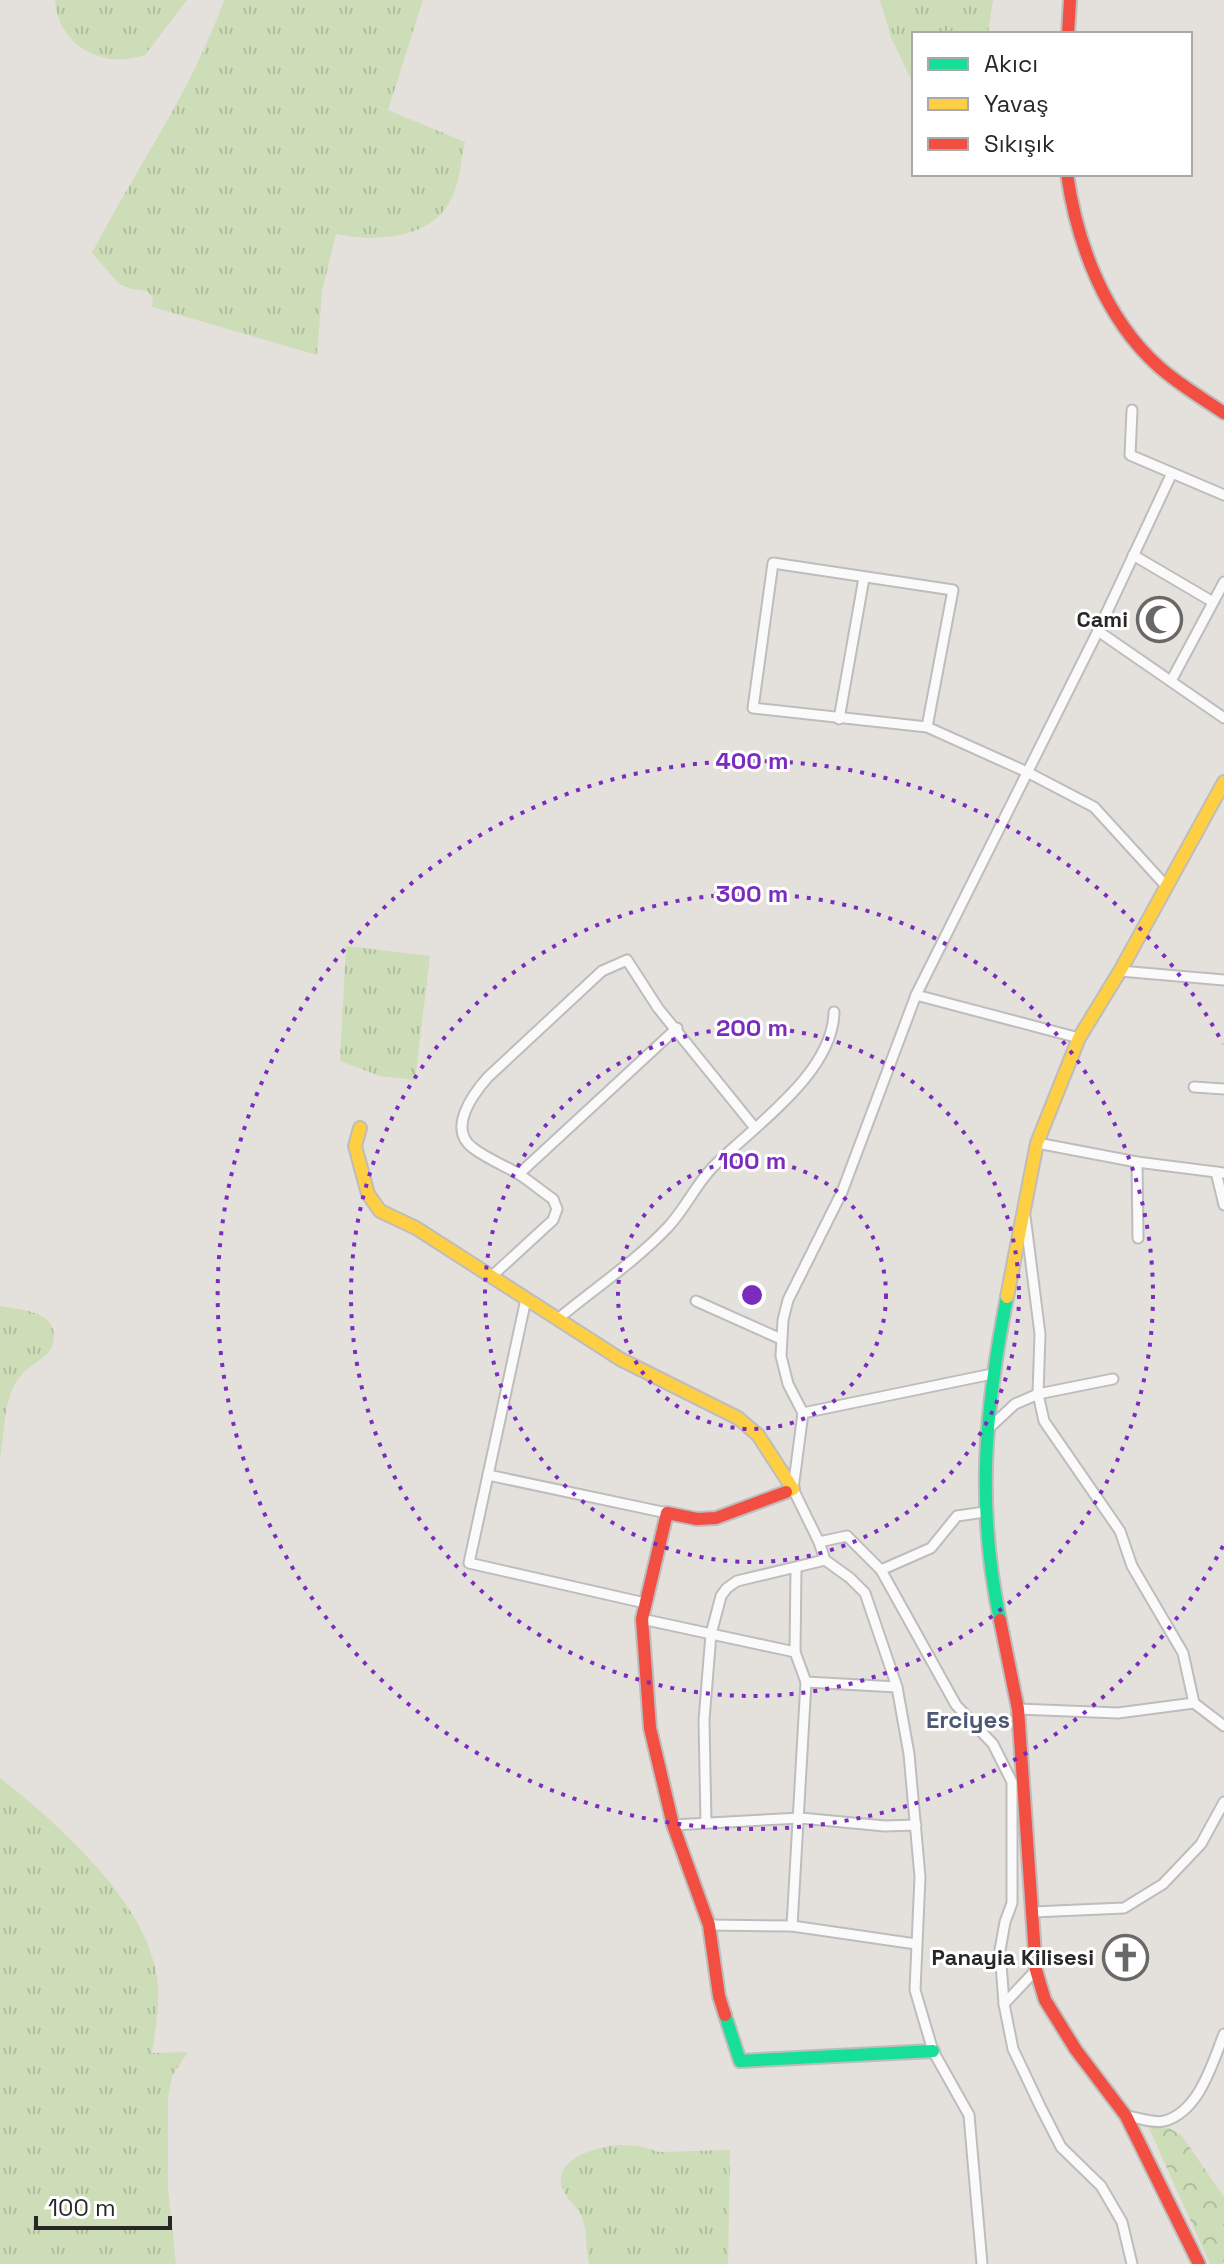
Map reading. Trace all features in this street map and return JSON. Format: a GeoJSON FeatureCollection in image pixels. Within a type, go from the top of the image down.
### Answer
{"type":"FeatureCollection","features":[{"type":"Feature","properties":{"kind":"street"},"geometry":{"type":"LineString","coordinates":[[1068,32],[1070,0]]}},
{"type":"Feature","properties":{"kind":"street"},"geometry":{"type":"LineString","coordinates":[[1067,176],[1070,205],[1085,252],[1111,306],[1142,350],[1182,385],[1224,413]]}},
{"type":"Feature","properties":{"kind":"street"},"geometry":{"type":"LineString","coordinates":[[1132,410],[1130,455],[1224,495]]}},
{"type":"Feature","properties":{"kind":"street"},"geometry":{"type":"LineString","coordinates":[[793,1489],[803,1413],[788,1384],[781,1339],[788,1300],[842,1192],[916,995],[1098,631],[1172,473]]}},
{"type":"Feature","properties":{"kind":"street"},"geometry":{"type":"LineString","coordinates":[[1133,555],[1213,602]]}},
{"type":"Feature","properties":{"kind":"street"},"geometry":{"type":"LineString","coordinates":[[927,727],[953,590],[773,563],[753,708],[927,727],[1027,772],[1094,807],[1167,887]]}},
{"type":"Feature","properties":{"kind":"street"},"geometry":{"type":"LineString","coordinates":[[839,719],[864,578]]}},
{"type":"Feature","properties":{"kind":"street"},"geometry":{"type":"LineString","coordinates":[[1171,681],[1224,582]]}},
{"type":"Feature","properties":{"kind":"street"},"geometry":{"type":"LineString","coordinates":[[1098,631],[1224,718]]}},
{"type":"Feature","properties":{"kind":"street"},"geometry":{"type":"LineString","coordinates":[[1132,2264],[1122,2222],[1101,2186],[1061,2147],[1040,2106],[1013,2049],[1004,2004],[1000,1950],[1012,1903],[1018,1709],[993,1587],[985,1512],[987,1430],[992,1374],[1037,1143],[1079,1038],[1120,971],[1224,782]]}},
{"type":"Feature","properties":{"kind":"street"},"geometry":{"type":"LineString","coordinates":[[492,1276],[557,1213],[553,1199],[519,1174],[468,1144],[462,1130],[466,1110],[488,1077],[602,971],[627,960],[649,995],[755,1128]]}},
{"type":"Feature","properties":{"kind":"street"},"geometry":{"type":"LineString","coordinates":[[1120,971],[1224,980]]}},
{"type":"Feature","properties":{"kind":"street"},"geometry":{"type":"LineString","coordinates":[[916,995],[1079,1038]]}},
{"type":"Feature","properties":{"kind":"street"},"geometry":{"type":"LineString","coordinates":[[559,1318],[667,1228],[712,1168],[808,1074],[828,1041],[834,1026],[834,1012]]}},
{"type":"Feature","properties":{"kind":"street"},"geometry":{"type":"LineString","coordinates":[[519,1174],[677,1028]]}},
{"type":"Feature","properties":{"kind":"street"},"geometry":{"type":"LineString","coordinates":[[1194,1087],[1224,1089]]}},
{"type":"Feature","properties":{"kind":"street"},"geometry":{"type":"LineString","coordinates":[[360,1128],[355,1146],[365,1186],[376,1206],[620,1359],[738,1418],[750,1427],[793,1489],[825,1560],[865,1593],[897,1687],[909,1754],[920,1877],[915,1990],[933,2051],[969,2115],[982,2264]]}},
{"type":"Feature","properties":{"kind":"street"},"geometry":{"type":"LineString","coordinates":[[1037,1143],[1137,1162],[1220,1172],[1224,1205]]}},
{"type":"Feature","properties":{"kind":"street"},"geometry":{"type":"LineString","coordinates":[[1137,1162],[1138,1238]]}},
{"type":"Feature","properties":{"kind":"street"},"geometry":{"type":"LineString","coordinates":[[1024,1208],[1040,1334],[1038,1394],[1044,1421],[1120,1531],[1132,1566],[1183,1653],[1194,1703],[1224,1726]]}},
{"type":"Feature","properties":{"kind":"street"},"geometry":{"type":"LineString","coordinates":[[526,1299],[469,1563],[645,1603]]}},
{"type":"Feature","properties":{"kind":"street"},"geometry":{"type":"LineString","coordinates":[[696,1301],[781,1339]]}},
{"type":"Feature","properties":{"kind":"street"},"geometry":{"type":"LineString","coordinates":[[803,1413],[992,1374]]}},
{"type":"Feature","properties":{"kind":"street"},"geometry":{"type":"LineString","coordinates":[[987,1430],[1015,1404],[1038,1394],[1113,1379]]}},
{"type":"Feature","properties":{"kind":"street"},"geometry":{"type":"LineString","coordinates":[[488,1475],[697,1519],[716,1518],[793,1489]]}},
{"type":"Feature","properties":{"kind":"street"},"geometry":{"type":"LineString","coordinates":[[881,1570],[931,1548],[957,1516],[985,1512]]}},
{"type":"Feature","properties":{"kind":"street"},"geometry":{"type":"LineString","coordinates":[[667,1513],[642,1619],[650,1728],[673,1825],[709,1925],[719,1996],[740,2061],[933,2051]]}},
{"type":"Feature","properties":{"kind":"street"},"geometry":{"type":"LineString","coordinates":[[819,1542],[847,1536],[881,1570],[956,1705],[993,1744],[1018,1784],[1033,1912],[1036,1970],[1045,2000],[1076,2050],[1126,2116],[1199,2263]]}},
{"type":"Feature","properties":{"kind":"street"},"geometry":{"type":"LineString","coordinates":[[706,1823],[704,1720],[711,1634],[719,1601],[731,1584],[743,1579],[825,1560]]}},
{"type":"Feature","properties":{"kind":"street"},"geometry":{"type":"LineString","coordinates":[[792,1926],[806,1682],[795,1652],[796,1568]]}},
{"type":"Feature","properties":{"kind":"street"},"geometry":{"type":"LineString","coordinates":[[642,1619],[795,1652]]}},
{"type":"Feature","properties":{"kind":"street"},"geometry":{"type":"LineString","coordinates":[[806,1682],[897,1687]]}},
{"type":"Feature","properties":{"kind":"street"},"geometry":{"type":"LineString","coordinates":[[1018,1709],[1118,1713],[1194,1703]]}},
{"type":"Feature","properties":{"kind":"street"},"geometry":{"type":"LineString","coordinates":[[1033,1912],[1124,1908],[1163,1884],[1173,1874],[1201,1844],[1224,1802]]}},
{"type":"Feature","properties":{"kind":"street"},"geometry":{"type":"LineString","coordinates":[[673,1825],[800,1818],[885,1826],[916,1825]]}},
{"type":"Feature","properties":{"kind":"street"},"geometry":{"type":"LineString","coordinates":[[709,1925],[792,1926],[916,1944]]}},
{"type":"Feature","properties":{"kind":"street"},"geometry":{"type":"LineString","coordinates":[[1004,2004],[1036,1970]]}},
{"type":"Feature","properties":{"kind":"street"},"geometry":{"type":"LineString","coordinates":[[1126,2116],[1162,2122],[1187,2108],[1208,2074],[1224,2034]]}},
{"type":"Feature","properties":{"kind":"street"},"geometry":{"type":"LineString","coordinates":[[1129,2249],[1139,2264]]}},
{"type":"Feature","properties":{"kind":"green space"},"geometry":{"type":"Polygon","coordinates":[[[55,0],[187,0],[145,55],[114,59],[99,56],[74,42],[64,30],[55,0]]]}},
{"type":"Feature","properties":{"kind":"green space"},"geometry":{"type":"Polygon","coordinates":[[[224,0],[423,0],[388,110],[465,142],[452,197],[431,222],[402,235],[368,238],[336,234],[322,291],[317,355],[152,307],[153,298],[147,291],[119,284],[92,253],[180,98],[224,0]]]}},
{"type":"Feature","properties":{"kind":"green space"},"geometry":{"type":"Polygon","coordinates":[[[880,0],[993,0],[988,32],[912,32],[912,82],[891,37],[880,0]]]}},
{"type":"Feature","properties":{"kind":"green space"},"geometry":{"type":"Polygon","coordinates":[[[346,946],[430,956],[415,1080],[380,1076],[340,1061],[346,946]]]}},
{"type":"Feature","properties":{"kind":"green space"},"geometry":{"type":"Polygon","coordinates":[[[0,1306],[42,1316],[53,1328],[54,1337],[47,1354],[22,1374],[11,1392],[0,1457],[0,1306]]]}},
{"type":"Feature","properties":{"kind":"green space"},"geometry":{"type":"Polygon","coordinates":[[[0,1778],[69,1838],[114,1888],[132,1914],[146,1941],[157,1978],[158,2010],[152,2053],[188,2052],[172,2076],[168,2098],[168,2189],[176,2264],[0,2264],[0,1778]]]}},
{"type":"Feature","properties":{"kind":"green space"},"geometry":{"type":"Polygon","coordinates":[[[1149,2128],[1169,2128],[1182,2136],[1224,2197],[1224,2264],[1210,2264],[1149,2128]]]}},
{"type":"Feature","properties":{"kind":"green space"},"geometry":{"type":"Polygon","coordinates":[[[618,2145],[639,2146],[659,2152],[730,2150],[728,2264],[589,2264],[583,2220],[565,2193],[561,2178],[564,2169],[578,2156],[618,2145]]]}},
{"type":"Feature","properties":{"kind":"traffic: fast"},"geometry":{"type":"LineString","coordinates":[[1000,1620],[988,1537],[986,1458],[993,1379],[1007,1297]]}},
{"type":"Feature","properties":{"kind":"traffic: fast"},"geometry":{"type":"LineString","coordinates":[[725,2015],[740,2061],[933,2051]]}},
{"type":"Feature","properties":{"kind":"traffic: slow"},"geometry":{"type":"LineString","coordinates":[[1007,1297],[1037,1143],[1079,1038],[1120,971],[1224,782]]}},
{"type":"Feature","properties":{"kind":"traffic: slow"},"geometry":{"type":"LineString","coordinates":[[360,1128],[355,1146],[368,1194],[380,1211],[416,1228],[620,1359],[738,1418],[758,1435],[793,1489],[786,1492]]}},
{"type":"Feature","properties":{"kind":"traffic: jam"},"geometry":{"type":"LineString","coordinates":[[1068,32],[1070,0]]}},
{"type":"Feature","properties":{"kind":"traffic: jam"},"geometry":{"type":"LineString","coordinates":[[1067,176],[1086,253],[1123,326],[1158,366],[1224,413]]}},
{"type":"Feature","properties":{"kind":"traffic: jam"},"geometry":{"type":"LineString","coordinates":[[725,2015],[719,1996],[709,1925],[673,1825],[650,1728],[642,1619],[667,1513],[697,1519],[716,1518],[786,1492]]}},
{"type":"Feature","properties":{"kind":"traffic: jam"},"geometry":{"type":"LineString","coordinates":[[1000,1620],[1018,1709],[1036,1970],[1045,2000],[1076,2050],[1126,2116],[1199,2264]]}},
{"type":"Feature","properties":{"kind":"place","name":"Cami"},"geometry":{"type":"Point","coordinates":[1159,619]}},
{"type":"Feature","properties":{"kind":"place","name":"Panayia Kilisesi"},"geometry":{"type":"Point","coordinates":[1125,1957]}},
{"type":"Feature","properties":{"kind":"district","name":"Erciyes"},"geometry":{"type":"Point","coordinates":[968,1719]}}]}
